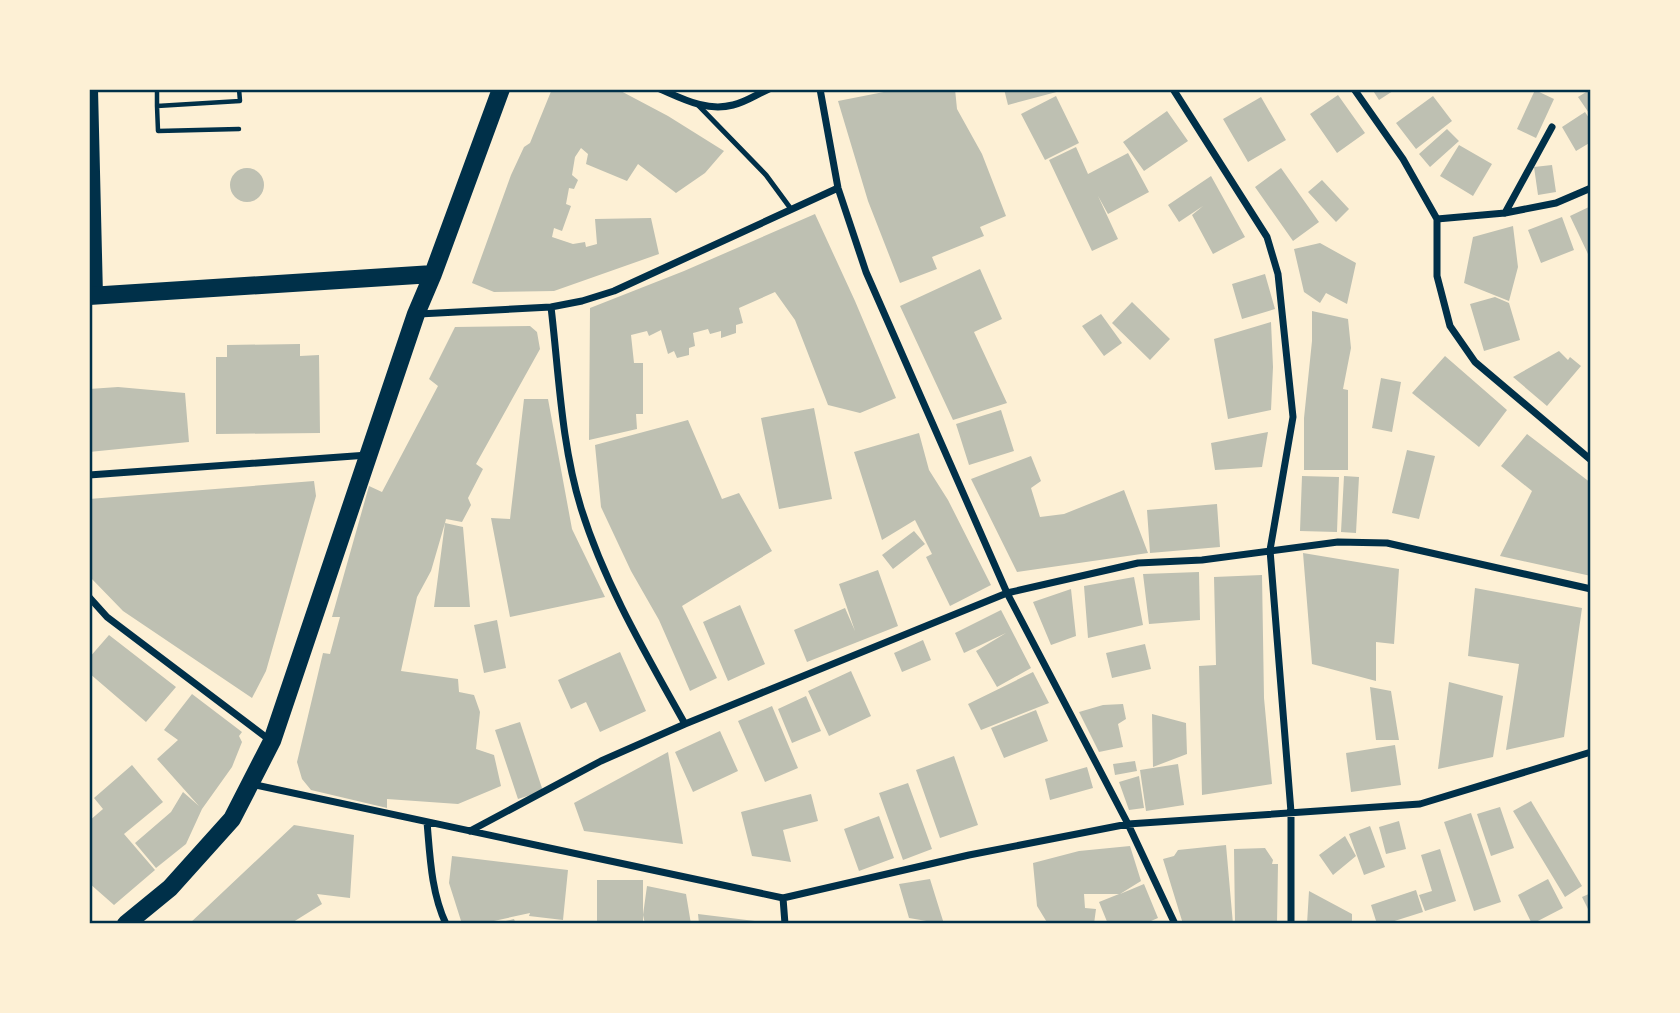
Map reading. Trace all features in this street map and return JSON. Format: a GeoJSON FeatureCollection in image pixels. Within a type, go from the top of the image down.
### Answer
{"type":"FeatureCollection","features":[{"type":"Feature","properties":{"kind":"main road"},"geometry":{"type":"LineString","coordinates":[[91,89],[93,296],[433,274]]}},
{"type":"Feature","properties":{"kind":"main road"},"geometry":{"type":"LineString","coordinates":[[126,924],[170,888],[232,819],[272,741],[416,314],[501,89]]}},
{"type":"Feature","properties":{"kind":"street"},"geometry":{"type":"LineString","coordinates":[[660,89],[698,105],[719,107],[736,104],[769,89]]}},
{"type":"Feature","properties":{"kind":"street"},"geometry":{"type":"LineString","coordinates":[[820,89],[838,188],[866,272],[1007,593],[1128,824],[1175,924]]}},
{"type":"Feature","properties":{"kind":"street"},"geometry":{"type":"LineString","coordinates":[[1173,89],[1267,237],[1278,274],[1293,417],[1270,550],[1291,812],[1291,924]]}},
{"type":"Feature","properties":{"kind":"street"},"geometry":{"type":"LineString","coordinates":[[1354,89],[1403,159],[1437,219],[1437,276],[1450,326],[1475,362],[1591,460]]}},
{"type":"Feature","properties":{"kind":"street"},"geometry":{"type":"LineString","coordinates":[[1505,213],[1552,127]]}},
{"type":"Feature","properties":{"kind":"street"},"geometry":{"type":"LineString","coordinates":[[416,314],[551,307],[582,301],[614,290],[838,188]]}},
{"type":"Feature","properties":{"kind":"street"},"geometry":{"type":"LineString","coordinates":[[1437,219],[1505,213],[1556,203],[1591,188]]}},
{"type":"Feature","properties":{"kind":"street"},"geometry":{"type":"LineString","coordinates":[[551,307],[569,457],[581,507],[609,582],[636,638],[685,724]]}},
{"type":"Feature","properties":{"kind":"street"},"geometry":{"type":"LineString","coordinates":[[89,475],[369,454]]}},
{"type":"Feature","properties":{"kind":"street"},"geometry":{"type":"LineString","coordinates":[[470,831],[601,761],[1007,593],[1138,563],[1202,560],[1338,542],[1387,544],[1591,589]]}},
{"type":"Feature","properties":{"kind":"street"},"geometry":{"type":"LineString","coordinates":[[89,597],[107,617],[272,741]]}},
{"type":"Feature","properties":{"kind":"street"},"geometry":{"type":"LineString","coordinates":[[250,784],[783,898],[969,855],[1128,824],[1420,804],[1591,752]]}},
{"type":"Feature","properties":{"kind":"street"},"geometry":{"type":"LineString","coordinates":[[427,822],[431,873],[446,924]]}},
{"type":"Feature","properties":{"kind":"street"},"geometry":{"type":"LineString","coordinates":[[783,898],[785,924]]}},
{"type":"Feature","properties":{"kind":"lane"},"geometry":{"type":"LineString","coordinates":[[698,105],[766,175],[791,209]]}},
{"type":"Feature","properties":{"kind":"path"},"geometry":{"type":"LineString","coordinates":[[157,89],[158,131],[239,129]]}},
{"type":"Feature","properties":{"kind":"path"},"geometry":{"type":"LineString","coordinates":[[157,106],[240,101],[239,89]]}},
{"type":"Feature","properties":{"kind":"building"},"geometry":{"type":"Polygon","coordinates":[[[552,89],[617,89],[668,116],[724,151],[705,173],[676,193],[638,164],[627,181],[586,164],[588,154],[581,148],[575,157],[572,175],[578,180],[574,189],[569,188],[566,204],[571,206],[562,231],[554,228],[552,237],[573,244],[585,242],[586,247],[597,244],[595,219],[651,218],[659,254],[554,291],[494,292],[472,283],[511,175],[524,147],[530,143],[552,89]]]}},
{"type":"Feature","properties":{"kind":"building"},"geometry":{"type":"Polygon","coordinates":[[[899,89],[955,89],[957,109],[982,154],[1006,216],[980,227],[984,236],[932,257],[937,269],[900,283],[868,201],[838,101],[899,89]]]}},
{"type":"Feature","properties":{"kind":"building"},"geometry":{"type":"Polygon","coordinates":[[[1004,89],[1064,89],[1064,90],[1008,105],[1004,89]]]}},
{"type":"Feature","properties":{"kind":"building"},"geometry":{"type":"Polygon","coordinates":[[[1372,89],[1396,89],[1379,100],[1372,89]]]}},
{"type":"Feature","properties":{"kind":"building"},"geometry":{"type":"Polygon","coordinates":[[[1591,89],[1591,116],[1578,97],[1591,89]]]}},
{"type":"Feature","properties":{"kind":"building"},"geometry":{"type":"Polygon","coordinates":[[[1535,90],[1554,99],[1536,138],[1517,129],[1535,90]]]}},
{"type":"Feature","properties":{"kind":"building"},"geometry":{"type":"Polygon","coordinates":[[[1338,95],[1365,133],[1337,153],[1310,114],[1338,95]]]}},
{"type":"Feature","properties":{"kind":"building"},"geometry":{"type":"Polygon","coordinates":[[[1056,96],[1079,143],[1045,160],[1021,114],[1056,96]]]}},
{"type":"Feature","properties":{"kind":"building"},"geometry":{"type":"Polygon","coordinates":[[[1433,96],[1452,121],[1416,149],[1396,123],[1433,96]]]}},
{"type":"Feature","properties":{"kind":"building"},"geometry":{"type":"Polygon","coordinates":[[[1261,97],[1286,140],[1248,162],[1223,119],[1261,97]]]}},
{"type":"Feature","properties":{"kind":"building"},"geometry":{"type":"Polygon","coordinates":[[[1167,111],[1188,141],[1144,171],[1123,142],[1167,111]]]}},
{"type":"Feature","properties":{"kind":"building"},"geometry":{"type":"Polygon","coordinates":[[[1585,112],[1591,121],[1591,142],[1576,151],[1562,127],[1585,112]]]}},
{"type":"Feature","properties":{"kind":"building"},"geometry":{"type":"Polygon","coordinates":[[[1447,129],[1459,141],[1430,167],[1419,154],[1447,129]]]}},
{"type":"Feature","properties":{"kind":"building"},"geometry":{"type":"Polygon","coordinates":[[[1459,145],[1492,164],[1473,196],[1440,176],[1459,145]]]}},
{"type":"Feature","properties":{"kind":"building"},"geometry":{"type":"Polygon","coordinates":[[[1076,147],[1088,174],[1128,153],[1149,192],[1108,214],[1098,196],[1118,239],[1092,251],[1049,160],[1076,147]]]}},
{"type":"Feature","properties":{"kind":"building"},"geometry":{"type":"Polygon","coordinates":[[[1552,165],[1556,192],[1538,195],[1534,167],[1552,165]]]}},
{"type":"Feature","properties":{"kind":"building"},"geometry":{"type":"Polygon","coordinates":[[[247,168],[259,173],[264,185],[259,197],[247,202],[235,197],[230,185],[235,173],[247,168]]]}},
{"type":"Feature","properties":{"kind":"building"},"geometry":{"type":"Polygon","coordinates":[[[1281,168],[1319,222],[1293,241],[1255,187],[1281,168]]]}},
{"type":"Feature","properties":{"kind":"building"},"geometry":{"type":"Polygon","coordinates":[[[1211,176],[1245,237],[1213,254],[1192,215],[1203,206],[1179,222],[1168,205],[1211,176]]]}},
{"type":"Feature","properties":{"kind":"building"},"geometry":{"type":"Polygon","coordinates":[[[1322,180],[1349,209],[1336,222],[1308,192],[1322,180]]]}},
{"type":"Feature","properties":{"kind":"building"},"geometry":{"type":"Polygon","coordinates":[[[1591,206],[1591,252],[1588,254],[1570,216],[1591,206]]]}},
{"type":"Feature","properties":{"kind":"building"},"geometry":{"type":"Polygon","coordinates":[[[815,214],[896,398],[860,413],[828,405],[795,320],[775,292],[739,308],[743,323],[736,325],[736,333],[721,338],[721,331],[710,334],[708,329],[693,333],[695,346],[689,348],[689,355],[677,358],[674,351],[668,354],[661,330],[649,336],[647,331],[631,335],[634,363],[643,363],[643,414],[636,414],[637,429],[589,440],[590,308],[815,214]]]}},
{"type":"Feature","properties":{"kind":"building"},"geometry":{"type":"Polygon","coordinates":[[[1562,217],[1574,250],[1541,263],[1528,230],[1562,217]]]}},
{"type":"Feature","properties":{"kind":"building"},"geometry":{"type":"Polygon","coordinates":[[[1513,226],[1518,267],[1509,301],[1464,283],[1473,237],[1513,226]]]}},
{"type":"Feature","properties":{"kind":"building"},"geometry":{"type":"Polygon","coordinates":[[[1320,243],[1356,263],[1347,304],[1326,293],[1320,303],[1304,292],[1294,249],[1320,243]]]}},
{"type":"Feature","properties":{"kind":"building"},"geometry":{"type":"Polygon","coordinates":[[[980,269],[1002,319],[974,332],[1007,403],[953,420],[900,306],[980,269]]]}},
{"type":"Feature","properties":{"kind":"building"},"geometry":{"type":"Polygon","coordinates":[[[1265,274],[1275,309],[1242,319],[1232,284],[1265,274]]]}},
{"type":"Feature","properties":{"kind":"building"},"geometry":{"type":"Polygon","coordinates":[[[1495,297],[1509,303],[1520,340],[1484,351],[1470,304],[1495,297]]]}},
{"type":"Feature","properties":{"kind":"building"},"geometry":{"type":"Polygon","coordinates":[[[1132,302],[1170,339],[1150,360],[1112,323],[1132,302]]]}},
{"type":"Feature","properties":{"kind":"building"},"geometry":{"type":"Polygon","coordinates":[[[1312,311],[1348,319],[1351,348],[1343,389],[1348,390],[1348,470],[1304,470],[1304,418],[1312,341],[1312,311]]]}},
{"type":"Feature","properties":{"kind":"building"},"geometry":{"type":"Polygon","coordinates":[[[1101,314],[1122,343],[1104,356],[1082,326],[1101,314]]]}},
{"type":"Feature","properties":{"kind":"building"},"geometry":{"type":"Polygon","coordinates":[[[1271,322],[1271,410],[1228,419],[1214,339],[1271,322]]]}},
{"type":"Feature","properties":{"kind":"building"},"geometry":{"type":"Polygon","coordinates":[[[530,326],[537,332],[540,349],[476,464],[483,469],[468,498],[471,505],[462,522],[446,519],[431,571],[417,597],[401,671],[458,679],[459,692],[474,695],[480,712],[476,749],[494,755],[501,786],[458,804],[387,799],[387,808],[311,790],[302,779],[297,762],[323,653],[330,654],[340,617],[332,617],[369,486],[382,492],[438,386],[429,379],[455,327],[530,326]]]}},
{"type":"Feature","properties":{"kind":"building"},"geometry":{"type":"Polygon","coordinates":[[[300,344],[300,356],[319,355],[320,433],[216,434],[216,357],[227,357],[227,345],[300,344]]]}},
{"type":"Feature","properties":{"kind":"building"},"geometry":{"type":"Polygon","coordinates":[[[1559,351],[1568,360],[1570,357],[1581,366],[1547,406],[1513,377],[1559,351]]]}},
{"type":"Feature","properties":{"kind":"building"},"geometry":{"type":"Polygon","coordinates":[[[1445,356],[1507,410],[1479,447],[1412,393],[1445,356]]]}},
{"type":"Feature","properties":{"kind":"building"},"geometry":{"type":"Polygon","coordinates":[[[1381,378],[1401,382],[1392,432],[1372,428],[1381,378]]]}},
{"type":"Feature","properties":{"kind":"building"},"geometry":{"type":"Polygon","coordinates":[[[118,387],[185,393],[189,442],[89,452],[89,389],[118,387]]]}},
{"type":"Feature","properties":{"kind":"building"},"geometry":{"type":"Polygon","coordinates":[[[524,399],[548,399],[572,529],[605,597],[510,617],[491,518],[510,519],[524,399]]]}},
{"type":"Feature","properties":{"kind":"building"},"geometry":{"type":"Polygon","coordinates":[[[814,408],[832,499],[779,509],[761,418],[814,408]]]}},
{"type":"Feature","properties":{"kind":"building"},"geometry":{"type":"Polygon","coordinates":[[[1001,410],[1014,451],[969,465],[956,424],[1001,410]]]}},
{"type":"Feature","properties":{"kind":"building"},"geometry":{"type":"Polygon","coordinates":[[[688,420],[722,499],[739,493],[772,551],[682,606],[717,678],[690,691],[659,620],[631,571],[601,507],[595,445],[688,420]]]}},
{"type":"Feature","properties":{"kind":"building"},"geometry":{"type":"Polygon","coordinates":[[[1268,432],[1262,467],[1215,470],[1211,443],[1268,432]]]}},
{"type":"Feature","properties":{"kind":"building"},"geometry":{"type":"Polygon","coordinates":[[[919,433],[929,470],[948,500],[991,585],[950,606],[926,557],[932,554],[915,520],[882,540],[854,452],[919,433]]]}},
{"type":"Feature","properties":{"kind":"building"},"geometry":{"type":"Polygon","coordinates":[[[1527,434],[1591,483],[1591,576],[1500,556],[1532,491],[1501,466],[1527,434]]]}},
{"type":"Feature","properties":{"kind":"building"},"geometry":{"type":"Polygon","coordinates":[[[1407,450],[1435,456],[1419,519],[1392,513],[1407,450]]]}},
{"type":"Feature","properties":{"kind":"building"},"geometry":{"type":"Polygon","coordinates":[[[1031,456],[1041,481],[1031,488],[1040,517],[1064,514],[1124,490],[1148,553],[1017,572],[971,479],[1031,456]]]}},
{"type":"Feature","properties":{"kind":"building"},"geometry":{"type":"Polygon","coordinates":[[[1302,476],[1339,477],[1337,532],[1300,531],[1302,476]]]}},
{"type":"Feature","properties":{"kind":"building"},"geometry":{"type":"Polygon","coordinates":[[[1344,476],[1359,477],[1356,533],[1341,532],[1344,476]]]}},
{"type":"Feature","properties":{"kind":"building"},"geometry":{"type":"Polygon","coordinates":[[[314,481],[316,496],[266,671],[252,698],[123,611],[90,577],[89,499],[314,481]]]}},
{"type":"Feature","properties":{"kind":"building"},"geometry":{"type":"Polygon","coordinates":[[[1217,504],[1220,547],[1150,553],[1147,510],[1217,504]]]}},
{"type":"Feature","properties":{"kind":"building"},"geometry":{"type":"Polygon","coordinates":[[[445,523],[463,527],[470,607],[434,607],[445,523]]]}},
{"type":"Feature","properties":{"kind":"building"},"geometry":{"type":"Polygon","coordinates":[[[914,531],[925,544],[893,569],[882,555],[914,531]]]}},
{"type":"Feature","properties":{"kind":"building"},"geometry":{"type":"Polygon","coordinates":[[[1303,553],[1399,569],[1394,644],[1376,642],[1376,681],[1312,664],[1303,553]]]}},
{"type":"Feature","properties":{"kind":"building"},"geometry":{"type":"Polygon","coordinates":[[[878,570],[898,626],[807,662],[794,630],[845,608],[855,631],[839,584],[878,570]]]}},
{"type":"Feature","properties":{"kind":"building"},"geometry":{"type":"Polygon","coordinates":[[[1199,572],[1200,620],[1149,624],[1143,574],[1199,572]]]}},
{"type":"Feature","properties":{"kind":"building"},"geometry":{"type":"Polygon","coordinates":[[[1262,575],[1264,698],[1272,784],[1202,795],[1199,666],[1216,665],[1214,577],[1262,575]]]}},
{"type":"Feature","properties":{"kind":"building"},"geometry":{"type":"Polygon","coordinates":[[[1134,577],[1143,625],[1088,638],[1084,586],[1134,577]]]}},
{"type":"Feature","properties":{"kind":"building"},"geometry":{"type":"Polygon","coordinates":[[[1475,588],[1582,608],[1564,737],[1506,750],[1519,664],[1468,656],[1475,588]]]}},
{"type":"Feature","properties":{"kind":"building"},"geometry":{"type":"Polygon","coordinates":[[[1071,589],[1076,636],[1051,645],[1033,602],[1071,589]]]}},
{"type":"Feature","properties":{"kind":"building"},"geometry":{"type":"Polygon","coordinates":[[[740,605],[765,664],[728,681],[703,622],[740,605]]]}},
{"type":"Feature","properties":{"kind":"building"},"geometry":{"type":"Polygon","coordinates":[[[1001,610],[1031,668],[997,687],[976,651],[1006,633],[964,653],[955,633],[1001,610]]]}},
{"type":"Feature","properties":{"kind":"building"},"geometry":{"type":"Polygon","coordinates":[[[497,620],[506,668],[484,673],[474,625],[497,620]]]}},
{"type":"Feature","properties":{"kind":"building"},"geometry":{"type":"Polygon","coordinates":[[[109,635],[176,687],[146,722],[89,673],[89,658],[109,635]]]}},
{"type":"Feature","properties":{"kind":"building"},"geometry":{"type":"Polygon","coordinates":[[[923,640],[931,660],[902,672],[894,653],[923,640]]]}},
{"type":"Feature","properties":{"kind":"building"},"geometry":{"type":"Polygon","coordinates":[[[1145,644],[1151,669],[1112,678],[1106,653],[1145,644]]]}},
{"type":"Feature","properties":{"kind":"building"},"geometry":{"type":"Polygon","coordinates":[[[620,652],[646,711],[600,732],[586,702],[571,709],[558,680],[620,652]]]}},
{"type":"Feature","properties":{"kind":"building"},"geometry":{"type":"Polygon","coordinates":[[[851,671],[871,716],[829,736],[808,691],[851,671]]]}},
{"type":"Feature","properties":{"kind":"building"},"geometry":{"type":"Polygon","coordinates":[[[1033,672],[1049,703],[981,730],[968,704],[1033,672]]]}},
{"type":"Feature","properties":{"kind":"building"},"geometry":{"type":"Polygon","coordinates":[[[1449,682],[1503,696],[1493,757],[1438,769],[1449,682]]]}},
{"type":"Feature","properties":{"kind":"building"},"geometry":{"type":"Polygon","coordinates":[[[1370,687],[1391,691],[1399,740],[1376,740],[1370,687]]]}},
{"type":"Feature","properties":{"kind":"building"},"geometry":{"type":"Polygon","coordinates":[[[192,694],[242,732],[239,736],[242,742],[232,767],[202,809],[186,844],[156,868],[135,843],[171,812],[183,792],[199,806],[157,759],[178,740],[164,730],[192,694]]]}},
{"type":"Feature","properties":{"kind":"building"},"geometry":{"type":"Polygon","coordinates":[[[806,696],[821,731],[792,743],[778,709],[806,696]]]}},
{"type":"Feature","properties":{"kind":"building"},"geometry":{"type":"Polygon","coordinates":[[[1123,704],[1126,719],[1118,724],[1123,747],[1099,752],[1079,712],[1103,705],[1123,704]]]}},
{"type":"Feature","properties":{"kind":"building"},"geometry":{"type":"Polygon","coordinates":[[[772,706],[798,768],[765,782],[738,721],[772,706]]]}},
{"type":"Feature","properties":{"kind":"building"},"geometry":{"type":"Polygon","coordinates":[[[1036,710],[1048,741],[1004,758],[991,728],[1036,710]]]}},
{"type":"Feature","properties":{"kind":"building"},"geometry":{"type":"Polygon","coordinates":[[[1152,714],[1186,723],[1187,754],[1153,767],[1152,714]]]}},
{"type":"Feature","properties":{"kind":"building"},"geometry":{"type":"Polygon","coordinates":[[[520,722],[543,791],[518,799],[495,730],[520,722]]]}},
{"type":"Feature","properties":{"kind":"building"},"geometry":{"type":"Polygon","coordinates":[[[720,731],[738,771],[693,792],[675,752],[720,731]]]}},
{"type":"Feature","properties":{"kind":"building"},"geometry":{"type":"Polygon","coordinates":[[[1395,745],[1401,785],[1351,792],[1346,753],[1395,745]]]}},
{"type":"Feature","properties":{"kind":"building"},"geometry":{"type":"Polygon","coordinates":[[[668,752],[683,844],[584,831],[574,803],[668,752]]]}},
{"type":"Feature","properties":{"kind":"building"},"geometry":{"type":"Polygon","coordinates":[[[954,756],[978,825],[940,838],[916,770],[954,756]]]}},
{"type":"Feature","properties":{"kind":"building"},"geometry":{"type":"Polygon","coordinates":[[[1135,761],[1137,771],[1115,775],[1113,764],[1135,761]]]}},
{"type":"Feature","properties":{"kind":"building"},"geometry":{"type":"Polygon","coordinates":[[[1178,764],[1184,805],[1146,811],[1140,770],[1178,764]]]}},
{"type":"Feature","properties":{"kind":"building"},"geometry":{"type":"Polygon","coordinates":[[[132,765],[163,802],[124,834],[155,870],[114,905],[89,883],[89,821],[103,809],[94,798],[132,765]]]}},
{"type":"Feature","properties":{"kind":"building"},"geometry":{"type":"Polygon","coordinates":[[[1087,767],[1093,788],[1050,800],[1045,779],[1087,767]]]}},
{"type":"Feature","properties":{"kind":"building"},"geometry":{"type":"Polygon","coordinates":[[[1139,776],[1144,808],[1129,810],[1119,782],[1139,776]]]}},
{"type":"Feature","properties":{"kind":"building"},"geometry":{"type":"Polygon","coordinates":[[[908,783],[932,849],[903,860],[879,793],[908,783]]]}},
{"type":"Feature","properties":{"kind":"building"},"geometry":{"type":"Polygon","coordinates":[[[811,794],[818,821],[783,830],[791,862],[752,856],[741,812],[811,794]]]}},
{"type":"Feature","properties":{"kind":"building"},"geometry":{"type":"Polygon","coordinates":[[[1531,801],[1582,886],[1565,897],[1513,811],[1531,801]]]}},
{"type":"Feature","properties":{"kind":"building"},"geometry":{"type":"Polygon","coordinates":[[[1500,807],[1514,848],[1491,856],[1477,814],[1500,807]]]}},
{"type":"Feature","properties":{"kind":"building"},"geometry":{"type":"Polygon","coordinates":[[[1471,813],[1501,902],[1474,911],[1444,822],[1471,813]]]}},
{"type":"Feature","properties":{"kind":"building"},"geometry":{"type":"Polygon","coordinates":[[[879,816],[894,858],[859,871],[844,829],[879,816]]]}},
{"type":"Feature","properties":{"kind":"building"},"geometry":{"type":"Polygon","coordinates":[[[1399,821],[1406,849],[1386,854],[1379,827],[1399,821]]]}},
{"type":"Feature","properties":{"kind":"building"},"geometry":{"type":"Polygon","coordinates":[[[294,825],[354,835],[350,898],[317,894],[322,904],[290,924],[189,924],[294,825]]]}},
{"type":"Feature","properties":{"kind":"building"},"geometry":{"type":"Polygon","coordinates":[[[1370,826],[1385,867],[1364,875],[1349,834],[1370,826]]]}},
{"type":"Feature","properties":{"kind":"building"},"geometry":{"type":"Polygon","coordinates":[[[1345,836],[1356,856],[1333,875],[1319,855],[1345,836]]]}},
{"type":"Feature","properties":{"kind":"building"},"geometry":{"type":"Polygon","coordinates":[[[1226,845],[1233,924],[1183,924],[1163,859],[1174,856],[1178,850],[1226,845]]]}},
{"type":"Feature","properties":{"kind":"building"},"geometry":{"type":"Polygon","coordinates":[[[1130,846],[1141,881],[1120,894],[1144,884],[1158,918],[1144,924],[1108,924],[1099,902],[1119,894],[1084,894],[1085,908],[1096,909],[1094,924],[1048,924],[1037,906],[1033,863],[1079,851],[1130,846]]]}},
{"type":"Feature","properties":{"kind":"building"},"geometry":{"type":"Polygon","coordinates":[[[1265,848],[1273,860],[1272,864],[1278,864],[1277,924],[1235,924],[1234,849],[1265,848]]]}},
{"type":"Feature","properties":{"kind":"building"},"geometry":{"type":"Polygon","coordinates":[[[1440,849],[1456,901],[1425,911],[1419,895],[1432,891],[1421,855],[1440,849]]]}},
{"type":"Feature","properties":{"kind":"building"},"geometry":{"type":"Polygon","coordinates":[[[452,856],[568,870],[563,920],[529,916],[530,913],[480,924],[462,924],[449,883],[452,856]]]}},
{"type":"Feature","properties":{"kind":"building"},"geometry":{"type":"Polygon","coordinates":[[[930,879],[944,924],[909,918],[899,884],[930,879]]]}},
{"type":"Feature","properties":{"kind":"building"},"geometry":{"type":"Polygon","coordinates":[[[1548,879],[1563,908],[1532,924],[1518,895],[1548,879]]]}},
{"type":"Feature","properties":{"kind":"building"},"geometry":{"type":"Polygon","coordinates":[[[597,880],[643,880],[643,924],[597,924],[597,880]]]}},
{"type":"Feature","properties":{"kind":"building"},"geometry":{"type":"Polygon","coordinates":[[[647,886],[686,894],[691,924],[645,924],[643,915],[647,886]]]}},
{"type":"Feature","properties":{"kind":"building"},"geometry":{"type":"Polygon","coordinates":[[[1416,890],[1423,912],[1377,924],[1371,905],[1416,890]]]}},
{"type":"Feature","properties":{"kind":"building"},"geometry":{"type":"Polygon","coordinates":[[[1309,891],[1352,914],[1352,924],[1307,924],[1309,891]]]}},
{"type":"Feature","properties":{"kind":"building"},"geometry":{"type":"Polygon","coordinates":[[[1591,893],[1591,915],[1582,897],[1591,893]]]}},
{"type":"Feature","properties":{"kind":"building"},"geometry":{"type":"Polygon","coordinates":[[[698,914],[763,922],[763,924],[699,924],[698,914]]]}},
{"type":"Feature","properties":{"kind":"building"},"geometry":{"type":"Polygon","coordinates":[[[514,919],[516,924],[497,924],[497,923],[514,919]]]}}]}
